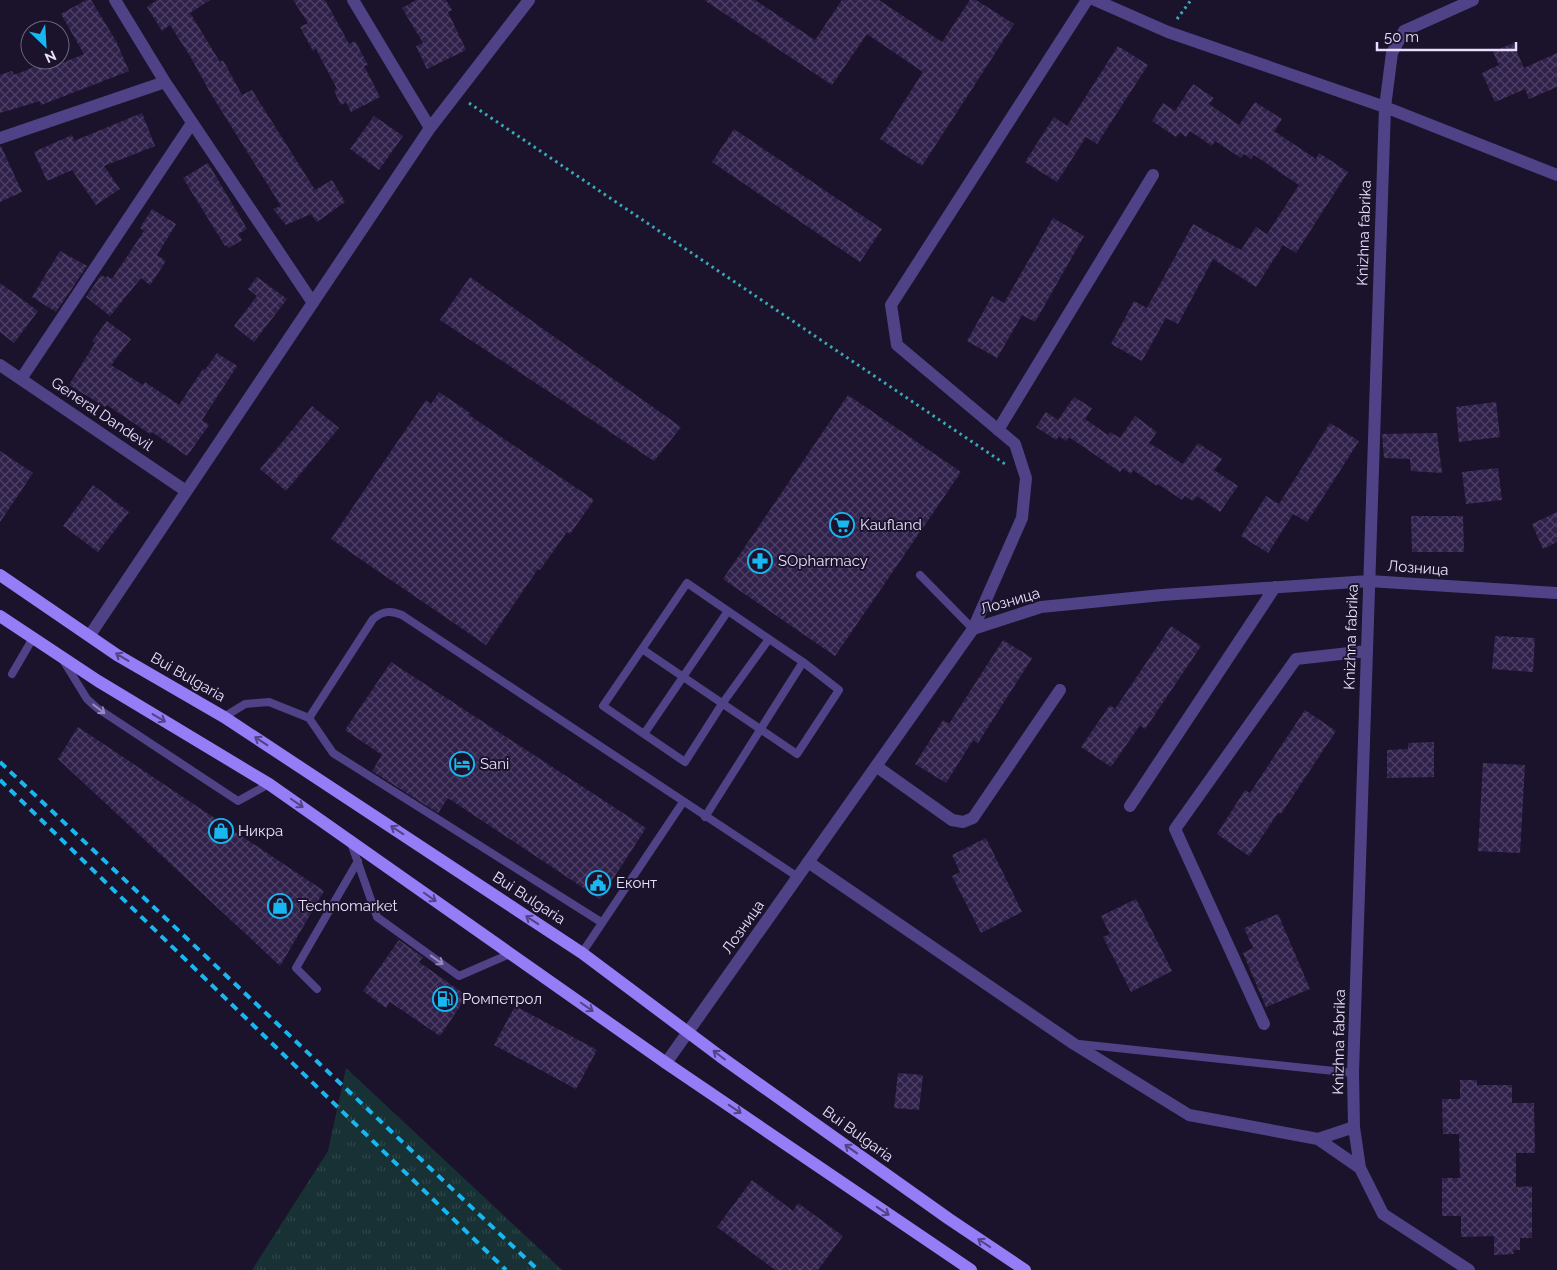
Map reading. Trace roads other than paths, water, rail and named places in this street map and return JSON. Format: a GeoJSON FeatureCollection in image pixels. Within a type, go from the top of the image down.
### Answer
{"type":"FeatureCollection","features":[{"type":"Feature","properties":{"kind":"main road","name":"Bui Bulgaria"},"geometry":{"type":"LineString","coordinates":[[0,575],[117,655],[224,717],[582,953],[688,1032],[949,1219],[1025,1270]]}},
{"type":"Feature","properties":{"kind":"main road"},"geometry":{"type":"LineString","coordinates":[[0,616],[98,681],[269,784],[666,1063],[971,1270]]}},
{"type":"Feature","properties":{"kind":"street"},"geometry":{"type":"LineString","coordinates":[[115,0],[165,82],[313,303]]}},
{"type":"Feature","properties":{"kind":"street"},"geometry":{"type":"LineString","coordinates":[[353,0],[430,128]]}},
{"type":"Feature","properties":{"kind":"street"},"geometry":{"type":"LineString","coordinates":[[90,635],[430,128],[529,0]]}},
{"type":"Feature","properties":{"kind":"street"},"geometry":{"type":"LineString","coordinates":[[973,629],[1022,518],[1026,478],[1014,444],[897,345],[891,305],[1087,0]]}},
{"type":"Feature","properties":{"kind":"street"},"geometry":{"type":"LineString","coordinates":[[1095,0],[1168,32],[1385,107],[1557,175]]}},
{"type":"Feature","properties":{"kind":"street","name":"Knizhna fabrika"},"geometry":{"type":"LineString","coordinates":[[1360,1168],[1354,1128],[1353,1073],[1385,107],[1392,53],[1404,31],[1473,0]]}},
{"type":"Feature","properties":{"kind":"street"},"geometry":{"type":"LineString","coordinates":[[0,138],[165,82]]}},
{"type":"Feature","properties":{"kind":"street"},"geometry":{"type":"LineString","coordinates":[[22,379],[192,123]]}},
{"type":"Feature","properties":{"kind":"street"},"geometry":{"type":"LineString","coordinates":[[998,430],[1153,176]]}},
{"type":"Feature","properties":{"kind":"street","name":"General Dandevil"},"geometry":{"type":"LineString","coordinates":[[0,365],[186,491]]}},
{"type":"Feature","properties":{"kind":"street","name":"Лозница"},"geometry":{"type":"LineString","coordinates":[[666,1063],[973,629],[1042,608],[1162,595],[1369,581],[1557,593]]}},
{"type":"Feature","properties":{"kind":"street"},"geometry":{"type":"LineString","coordinates":[[1130,806],[1275,587]]}},
{"type":"Feature","properties":{"kind":"street"},"geometry":{"type":"LineString","coordinates":[[1264,1024],[1175,830],[1296,659],[1367,651]]}},
{"type":"Feature","properties":{"kind":"street"},"geometry":{"type":"LineString","coordinates":[[876,766],[952,820],[963,822],[973,818],[1060,690]]}},
{"type":"Feature","properties":{"kind":"street"},"geometry":{"type":"LineString","coordinates":[[808,862],[1074,1044],[1189,1115],[1318,1139],[1360,1168],[1383,1214],[1469,1270]]}},
{"type":"Feature","properties":{"kind":"street"},"geometry":{"type":"LineString","coordinates":[[1318,1139],[1354,1128]]}},
{"type":"Feature","properties":{"kind":"lane"},"geometry":{"type":"LineString","coordinates":[[920,574],[973,629]]}},
{"type":"Feature","properties":{"kind":"lane"},"geometry":{"type":"LineString","coordinates":[[642,649],[683,677],[722,704],[760,730],[798,754],[839,690],[803,662],[687,583],[603,706],[685,762],[722,704],[769,639]]}},
{"type":"Feature","properties":{"kind":"lane"},"geometry":{"type":"LineString","coordinates":[[309,718],[373,620],[381,613],[392,611],[402,615],[798,878]]}},
{"type":"Feature","properties":{"kind":"lane"},"geometry":{"type":"LineString","coordinates":[[644,734],[728,611]]}},
{"type":"Feature","properties":{"kind":"lane"},"geometry":{"type":"LineString","coordinates":[[12,674],[33,638]]}},
{"type":"Feature","properties":{"kind":"lane"},"geometry":{"type":"LineString","coordinates":[[60,656],[87,699],[97,708],[238,801],[269,784]]}},
{"type":"Feature","properties":{"kind":"lane"},"geometry":{"type":"LineString","coordinates":[[705,817],[803,662]]}},
{"type":"Feature","properties":{"kind":"lane"},"geometry":{"type":"LineString","coordinates":[[224,717],[245,704],[269,702],[309,718],[333,753],[601,922]]}},
{"type":"Feature","properties":{"kind":"lane"},"geometry":{"type":"LineString","coordinates":[[582,953],[682,802]]}},
{"type":"Feature","properties":{"kind":"lane"},"geometry":{"type":"LineString","coordinates":[[351,841],[377,917],[459,976],[510,954]]}},
{"type":"Feature","properties":{"kind":"lane"},"geometry":{"type":"LineString","coordinates":[[317,989],[296,968],[358,861]]}},
{"type":"Feature","properties":{"kind":"lane"},"geometry":{"type":"LineString","coordinates":[[1074,1044],[1353,1073]]}},
{"type":"Feature","properties":{"kind":"railway"},"geometry":{"type":"LineString","coordinates":[[0,762],[538,1270]]}},
{"type":"Feature","properties":{"kind":"railway"},"geometry":{"type":"LineString","coordinates":[[0,780],[506,1270]]}},
{"type":"Feature","properties":{"kind":"place","name":"Kaufland"},"geometry":{"type":"Point","coordinates":[842,525]}},
{"type":"Feature","properties":{"kind":"place","name":"SOpharmacy"},"geometry":{"type":"Point","coordinates":[760,561]}},
{"type":"Feature","properties":{"kind":"place","name":"Sani"},"geometry":{"type":"Point","coordinates":[462,764]}},
{"type":"Feature","properties":{"kind":"place","name":"Никра"},"geometry":{"type":"Point","coordinates":[221,831]}},
{"type":"Feature","properties":{"kind":"place","name":"Еконт"},"geometry":{"type":"Point","coordinates":[598,883]}},
{"type":"Feature","properties":{"kind":"place","name":"Technomarket"},"geometry":{"type":"Point","coordinates":[280,906]}},
{"type":"Feature","properties":{"kind":"place","name":"Ромпетрол"},"geometry":{"type":"Point","coordinates":[445,999]}}]}
